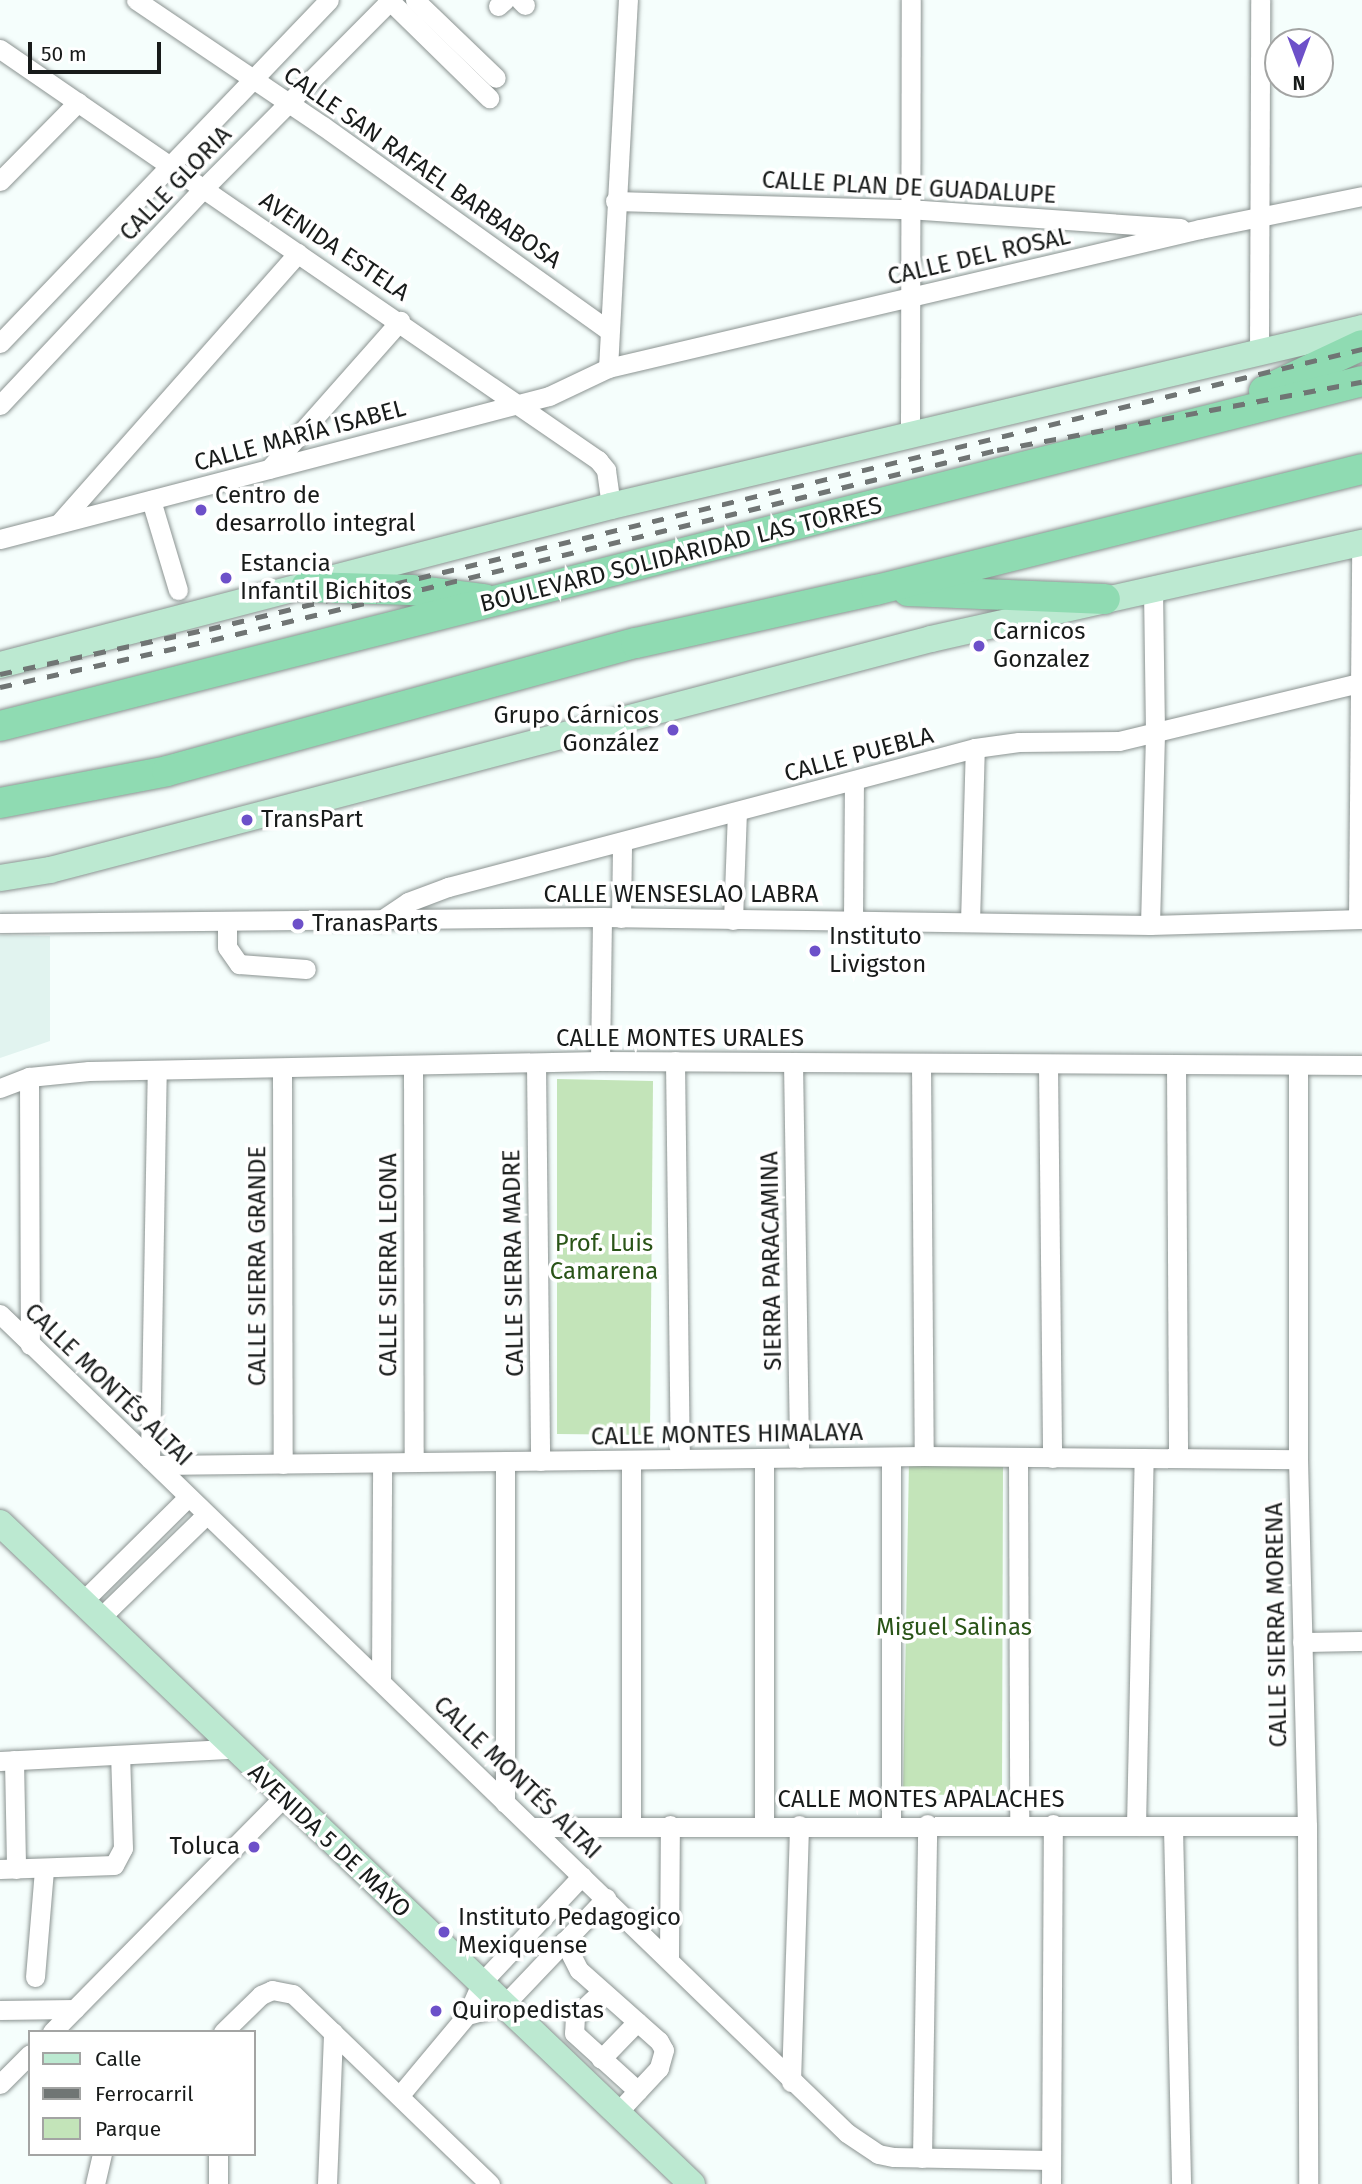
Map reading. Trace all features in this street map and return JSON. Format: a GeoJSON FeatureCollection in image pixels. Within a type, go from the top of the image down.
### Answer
{"type":"FeatureCollection","features":[{"type":"Feature","properties":{"kind":"highway"},"geometry":{"type":"LineString","coordinates":[[1195,421],[1362,345]]}},
{"type":"Feature","properties":{"kind":"highway","name":"BOULEVARD SOLIDARIDAD LAS TORRES"},"geometry":{"type":"LineString","coordinates":[[0,726],[502,601],[1195,421],[1362,381]]}},
{"type":"Feature","properties":{"kind":"highway"},"geometry":{"type":"LineString","coordinates":[[0,822],[167,771],[636,643],[876,590],[1362,469]]}},
{"type":"Feature","properties":{"kind":"highway"},"geometry":{"type":"LineString","coordinates":[[306,587],[411,590],[502,601]]}},
{"type":"Feature","properties":{"kind":"highway"},"geometry":{"type":"LineString","coordinates":[[876,590],[1105,599]]}},
{"type":"Feature","properties":{"kind":"highway"},"geometry":{"type":"LineString","coordinates":[[0,803],[167,771]]}},
{"type":"Feature","properties":{"kind":"main road"},"geometry":{"type":"LineString","coordinates":[[0,665],[611,506],[1362,328]]}},
{"type":"Feature","properties":{"kind":"main road"},"geometry":{"type":"LineString","coordinates":[[0,878],[50,870],[931,639],[1362,543]]}},
{"type":"Feature","properties":{"kind":"main road","name":"AVENIDA 5 DE MAYO"},"geometry":{"type":"LineString","coordinates":[[0,1523],[232,1749],[692,2184]]}},
{"type":"Feature","properties":{"kind":"street","name":"CALLE SAN RAFAEL BARBABOSA"},"geometry":{"type":"LineString","coordinates":[[136,0],[288,102],[608,330]]}},
{"type":"Feature","properties":{"kind":"street","name":"CALLE GLORIA"},"geometry":{"type":"LineString","coordinates":[[0,342],[168,164],[329,0]]}},
{"type":"Feature","properties":{"kind":"street","name":"CALLE GLORIA"},"geometry":{"type":"LineString","coordinates":[[0,405],[204,188],[391,0]]}},
{"type":"Feature","properties":{"kind":"street"},"geometry":{"type":"LineString","coordinates":[[391,0],[489,97]]}},
{"type":"Feature","properties":{"kind":"street"},"geometry":{"type":"LineString","coordinates":[[415,0],[496,78]]}},
{"type":"Feature","properties":{"kind":"street"},"geometry":{"type":"LineString","coordinates":[[608,368],[628,0]]}},
{"type":"Feature","properties":{"kind":"street"},"geometry":{"type":"LineString","coordinates":[[910,435],[908,209],[911,0]]}},
{"type":"Feature","properties":{"kind":"street"},"geometry":{"type":"LineString","coordinates":[[1259,352],[1261,0]]}},
{"type":"Feature","properties":{"kind":"street","name":"AVENIDA ESTELA"},"geometry":{"type":"LineString","coordinates":[[0,49],[400,321],[598,460],[606,470],[611,506]]}},
{"type":"Feature","properties":{"kind":"street"},"geometry":{"type":"LineString","coordinates":[[0,181],[78,102]]}},
{"type":"Feature","properties":{"kind":"street","name":"CALLE DEL ROSAL"},"geometry":{"type":"LineString","coordinates":[[608,368],[1200,229],[1260,220],[1362,196]]}},
{"type":"Feature","properties":{"kind":"street","name":"CALLE PLAN DE GUADALUPE"},"geometry":{"type":"LineString","coordinates":[[615,201],[908,209],[1200,229]]}},
{"type":"Feature","properties":{"kind":"street"},"geometry":{"type":"LineString","coordinates":[[60,522],[298,253]]}},
{"type":"Feature","properties":{"kind":"street"},"geometry":{"type":"LineString","coordinates":[[269,469],[400,321]]}},
{"type":"Feature","properties":{"kind":"street","name":"CALLE MARÍA ISABEL"},"geometry":{"type":"LineString","coordinates":[[0,539],[517,405],[608,368]]}},
{"type":"Feature","properties":{"kind":"street"},"geometry":{"type":"LineString","coordinates":[[151,500],[178,590]]}},
{"type":"Feature","properties":{"kind":"street"},"geometry":{"type":"LineString","coordinates":[[1360,919],[1362,543]]}},
{"type":"Feature","properties":{"kind":"street"},"geometry":{"type":"LineString","coordinates":[[1150,925],[1155,732],[1153,589]]}},
{"type":"Feature","properties":{"kind":"street","name":"CALLE PUEBLA"},"geometry":{"type":"LineString","coordinates":[[380,921],[408,902],[448,887],[854,783],[975,748],[1030,741],[1119,741],[1362,682]]}},
{"type":"Feature","properties":{"kind":"street"},"geometry":{"type":"LineString","coordinates":[[970,922],[975,748]]}},
{"type":"Feature","properties":{"kind":"street"},"geometry":{"type":"LineString","coordinates":[[853,920],[854,783]]}},
{"type":"Feature","properties":{"kind":"street"},"geometry":{"type":"LineString","coordinates":[[733,920],[737,813]]}},
{"type":"Feature","properties":{"kind":"street"},"geometry":{"type":"LineString","coordinates":[[600,1061],[611,917],[622,842]]}},
{"type":"Feature","properties":{"kind":"street","name":"CALLE WENSESLAO LABRA"},"geometry":{"type":"LineString","coordinates":[[0,923],[611,917],[1150,925],[1360,919]]}},
{"type":"Feature","properties":{"kind":"street"},"geometry":{"type":"LineString","coordinates":[[227,922],[228,947],[239,964],[306,969]]}},
{"type":"Feature","properties":{"kind":"street","name":"CALLE MONTES URALES"},"geometry":{"type":"LineString","coordinates":[[0,1088],[29,1077],[158,1070],[413,1068],[600,1061],[1362,1065]]}},
{"type":"Feature","properties":{"kind":"street"},"geometry":{"type":"LineString","coordinates":[[675,1061],[680,1460]]}},
{"type":"Feature","properties":{"kind":"street","name":"SIERRA PARACAMINA"},"geometry":{"type":"LineString","coordinates":[[793,1062],[799,1458]]}},
{"type":"Feature","properties":{"kind":"street"},"geometry":{"type":"LineString","coordinates":[[921,1063],[924,1456]]}},
{"type":"Feature","properties":{"kind":"street","name":"CALLE SIERRA MADRE"},"geometry":{"type":"LineString","coordinates":[[536,1064],[540,1461]]}},
{"type":"Feature","properties":{"kind":"street"},"geometry":{"type":"LineString","coordinates":[[1048,1065],[1052,1458]]}},
{"type":"Feature","properties":{"kind":"street"},"geometry":{"type":"LineString","coordinates":[[1176,1065],[1178,1458]]}},
{"type":"Feature","properties":{"kind":"street","name":"CALLE SIERRA MORENA"},"geometry":{"type":"LineString","coordinates":[[1298,1066],[1298,1460],[1307,1826],[1308,2184]]}},
{"type":"Feature","properties":{"kind":"street","name":"CALLE SIERRA LEONA"},"geometry":{"type":"LineString","coordinates":[[413,1068],[414,1462]]}},
{"type":"Feature","properties":{"kind":"street","name":"CALLE SIERRA GRANDE"},"geometry":{"type":"LineString","coordinates":[[282,1069],[283,1464]]}},
{"type":"Feature","properties":{"kind":"street"},"geometry":{"type":"LineString","coordinates":[[154,1462],[158,1070]]}},
{"type":"Feature","properties":{"kind":"street"},"geometry":{"type":"LineString","coordinates":[[29,1077],[30,1345]]}},
{"type":"Feature","properties":{"kind":"street","name":"CALLE MONTÉS ALTAI"},"geometry":{"type":"LineString","coordinates":[[0,1314],[206,1515],[382,1679],[505,1803],[535,1827],[582,1876],[669,1957],[791,2082],[863,2146],[878,2154],[922,2158],[1050,2160]]}},
{"type":"Feature","properties":{"kind":"street","name":"CALLE MONTES HIMALAYA"},"geometry":{"type":"LineString","coordinates":[[154,1462],[283,1464],[924,1456],[1298,1460]]}},
{"type":"Feature","properties":{"kind":"street"},"geometry":{"type":"LineString","coordinates":[[891,1457],[891,1824]]}},
{"type":"Feature","properties":{"kind":"street"},"geometry":{"type":"LineString","coordinates":[[1018,1458],[1020,1824]]}},
{"type":"Feature","properties":{"kind":"street"},"geometry":{"type":"LineString","coordinates":[[1136,1826],[1144,1458]]}},
{"type":"Feature","properties":{"kind":"street"},"geometry":{"type":"LineString","coordinates":[[764,1459],[764,1825]]}},
{"type":"Feature","properties":{"kind":"street"},"geometry":{"type":"LineString","coordinates":[[505,1461],[505,1803]]}},
{"type":"Feature","properties":{"kind":"street"},"geometry":{"type":"LineString","coordinates":[[631,1461],[631,1825]]}},
{"type":"Feature","properties":{"kind":"street"},"geometry":{"type":"LineString","coordinates":[[382,1463],[382,1679]]}},
{"type":"Feature","properties":{"kind":"street"},"geometry":{"type":"LineString","coordinates":[[91,1611],[188,1497]]}},
{"type":"Feature","properties":{"kind":"street"},"geometry":{"type":"LineString","coordinates":[[91,1611],[206,1515]]}},
{"type":"Feature","properties":{"kind":"street"},"geometry":{"type":"LineString","coordinates":[[1302,1642],[1362,1641]]}},
{"type":"Feature","properties":{"kind":"street"},"geometry":{"type":"LineString","coordinates":[[120,1755],[120,1859],[106,1866],[8,1869],[7,1760],[232,1749]]}},
{"type":"Feature","properties":{"kind":"street"},"geometry":{"type":"LineString","coordinates":[[54,2030],[284,1797]]}},
{"type":"Feature","properties":{"kind":"street","name":"CALLE MONTES APALACHES"},"geometry":{"type":"LineString","coordinates":[[535,1827],[891,1824],[1054,1824],[1173,1828],[1307,1826]]}},
{"type":"Feature","properties":{"kind":"street"},"geometry":{"type":"LineString","coordinates":[[922,2158],[927,1824]]}},
{"type":"Feature","properties":{"kind":"street"},"geometry":{"type":"LineString","coordinates":[[1051,2184],[1054,1824]]}},
{"type":"Feature","properties":{"kind":"street"},"geometry":{"type":"LineString","coordinates":[[669,1957],[670,1825]]}},
{"type":"Feature","properties":{"kind":"street"},"geometry":{"type":"LineString","coordinates":[[791,2082],[799,1825]]}},
{"type":"Feature","properties":{"kind":"street"},"geometry":{"type":"LineString","coordinates":[[1173,1828],[1181,2184]]}},
{"type":"Feature","properties":{"kind":"street"},"geometry":{"type":"LineString","coordinates":[[35,1978],[44,1869]]}},
{"type":"Feature","properties":{"kind":"street"},"geometry":{"type":"LineString","coordinates":[[400,2095],[467,2015],[481,1983],[582,1876]]}},
{"type":"Feature","properties":{"kind":"street"},"geometry":{"type":"LineString","coordinates":[[467,2015],[504,2005],[606,1898]]}},
{"type":"Feature","properties":{"kind":"street"},"geometry":{"type":"LineString","coordinates":[[564,1941],[579,1970],[600,1993],[637,2022],[664,2050],[659,2068],[617,2113]]}},
{"type":"Feature","properties":{"kind":"street"},"geometry":{"type":"LineString","coordinates":[[549,1956],[579,1970]]}},
{"type":"Feature","properties":{"kind":"street"},"geometry":{"type":"LineString","coordinates":[[225,2030],[261,1995],[284,1990],[400,2095],[490,2184]]}},
{"type":"Feature","properties":{"kind":"street"},"geometry":{"type":"LineString","coordinates":[[600,1993],[575,2016],[572,2024],[579,2039],[638,2091]]}},
{"type":"Feature","properties":{"kind":"street"},"geometry":{"type":"LineString","coordinates":[[0,2010],[75,2009]]}},
{"type":"Feature","properties":{"kind":"street"},"geometry":{"type":"LineString","coordinates":[[601,2059],[637,2022]]}},
{"type":"Feature","properties":{"kind":"street"},"geometry":{"type":"LineString","coordinates":[[327,2184],[333,2032]]}},
{"type":"Feature","properties":{"kind":"street"},"geometry":{"type":"LineString","coordinates":[[0,2084],[28,2056]]}},
{"type":"Feature","properties":{"kind":"street"},"geometry":{"type":"LineString","coordinates":[[95,2184],[102,2156]]}},
{"type":"Feature","properties":{"kind":"street"},"geometry":{"type":"LineString","coordinates":[[218,2156],[218,2184]]}},
{"type":"Feature","properties":{"kind":"shaded area"},"geometry":{"type":"Polygon","coordinates":[[[0,935],[50,936],[50,1041],[0,1058],[0,935]]]}},
{"type":"Feature","properties":{"kind":"green space","name":"Prof. Luis Camarena"},"geometry":{"type":"Polygon","coordinates":[[[557,1079],[653,1081],[650,1435],[557,1434],[557,1079]]]}},
{"type":"Feature","properties":{"kind":"green space","name":"Miguel Salinas"},"geometry":{"type":"Polygon","coordinates":[[[909,1461],[1003,1461],[1002,1796],[903,1794],[909,1461]]]}},
{"type":"Feature","properties":{"kind":"railway"},"geometry":{"type":"LineString","coordinates":[[0,674],[209,629],[1362,349]]}},
{"type":"Feature","properties":{"kind":"railway"},"geometry":{"type":"LineString","coordinates":[[0,687],[212,640],[997,450],[1362,382]]}},
{"type":"Feature","properties":{"kind":"place","name":"Centro de desarrollo integral"},"geometry":{"type":"Point","coordinates":[201,510]}},
{"type":"Feature","properties":{"kind":"place","name":"Estancia Infantil Bichitos"},"geometry":{"type":"Point","coordinates":[226,578]}},
{"type":"Feature","properties":{"kind":"place","name":"Carnicos Gonzalez"},"geometry":{"type":"Point","coordinates":[979,646]}},
{"type":"Feature","properties":{"kind":"place","name":"Grupo Cárnicos González"},"geometry":{"type":"Point","coordinates":[673,730]}},
{"type":"Feature","properties":{"kind":"place","name":"TransPart"},"geometry":{"type":"Point","coordinates":[247,820]}},
{"type":"Feature","properties":{"kind":"place","name":"TranasParts"},"geometry":{"type":"Point","coordinates":[298,924]}},
{"type":"Feature","properties":{"kind":"place","name":"Instituto Livigston"},"geometry":{"type":"Point","coordinates":[815,951]}},
{"type":"Feature","properties":{"kind":"place","name":"Toluca"},"geometry":{"type":"Point","coordinates":[254,1847]}},
{"type":"Feature","properties":{"kind":"place","name":"Instituto Pedagogico Mexiquense"},"geometry":{"type":"Point","coordinates":[444,1932]}},
{"type":"Feature","properties":{"kind":"place","name":"Quiropedistas"},"geometry":{"type":"Point","coordinates":[436,2011]}}]}
